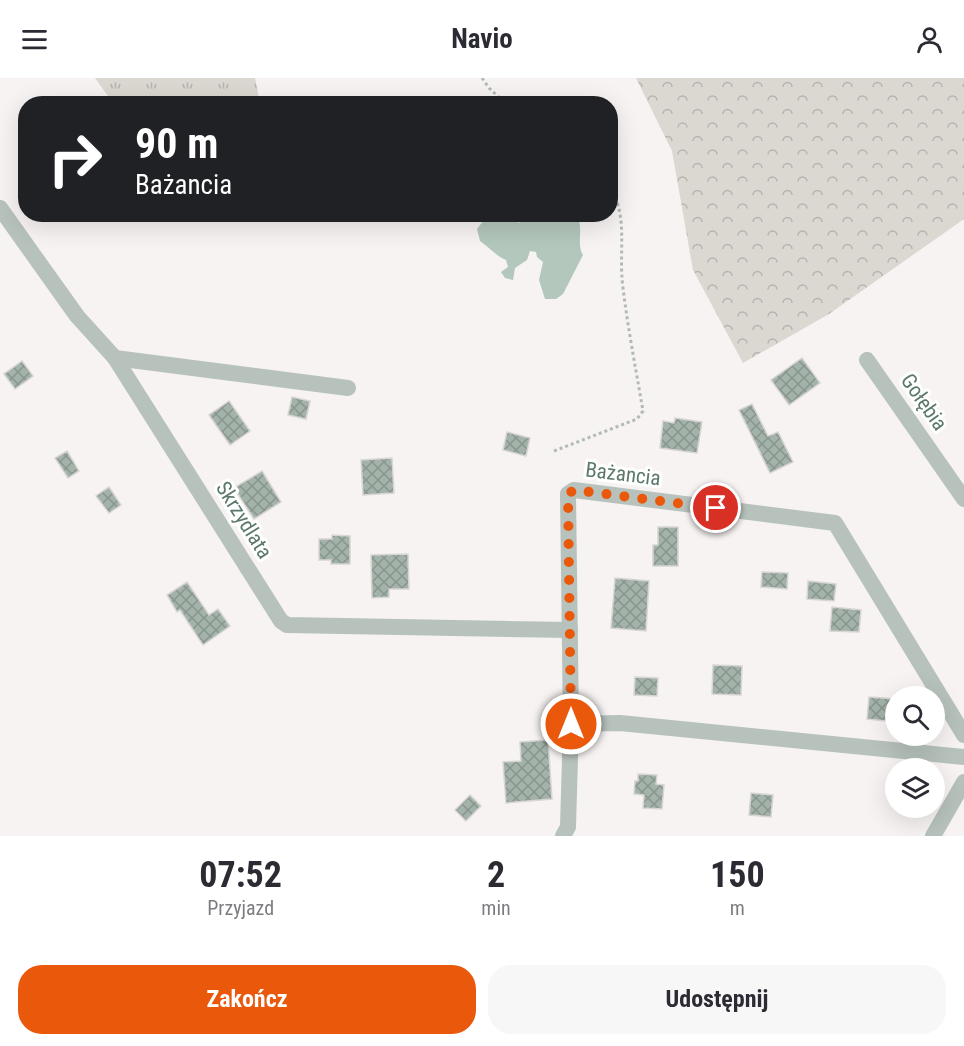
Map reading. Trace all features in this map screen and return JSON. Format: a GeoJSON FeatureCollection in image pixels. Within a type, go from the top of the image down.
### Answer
{"type":"FeatureCollection","features":[{"type":"Feature","properties":{"kind":"street","name":"Skrzydlata"},"geometry":{"type":"LineString","coordinates":[[0,208],[77,316],[115,358],[281,621],[287,625],[570,630]]}},
{"type":"Feature","properties":{"kind":"street"},"geometry":{"type":"LineString","coordinates":[[115,358],[348,388]]}},
{"type":"Feature","properties":{"kind":"street","name":"Gołębia"},"geometry":{"type":"LineString","coordinates":[[867,360],[964,499]]}},
{"type":"Feature","properties":{"kind":"street","name":"Bażancia"},"geometry":{"type":"LineString","coordinates":[[563,836],[568,827],[571,724],[568,494],[574,490],[835,523],[964,735]]}},
{"type":"Feature","properties":{"kind":"street"},"geometry":{"type":"LineString","coordinates":[[571,724],[620,723],[964,756]]}},
{"type":"Feature","properties":{"kind":"street"},"geometry":{"type":"LineString","coordinates":[[933,836],[964,782]]}},
{"type":"Feature","properties":{"kind":"path"},"geometry":{"type":"LineString","coordinates":[[482,78],[498,96]]}},
{"type":"Feature","properties":{"kind":"path"},"geometry":{"type":"LineString","coordinates":[[554,451],[637,419],[643,411],[622,285],[622,215],[618,201]]}},
{"type":"Feature","properties":{"kind":"green space"},"geometry":{"type":"Polygon","coordinates":[[[95,78],[255,78],[259,96],[108,96],[95,78]]]}},
{"type":"Feature","properties":{"kind":"green space"},"geometry":{"type":"Polygon","coordinates":[[[636,78],[964,78],[964,219],[829,314],[743,363],[693,270],[672,151],[636,78]]]}},
{"type":"Feature","properties":{"kind":"shaded area"},"geometry":{"type":"Polygon","coordinates":[[[482,222],[579,222],[580,246],[583,255],[563,294],[556,299],[545,299],[539,280],[543,262],[537,257],[536,252],[530,251],[527,260],[515,268],[513,280],[505,278],[501,272],[508,267],[506,260],[480,241],[477,229],[482,222]]]}},
{"type":"Feature","properties":{"kind":"building"},"geometry":{"type":"Polygon","coordinates":[[[802,358],[820,383],[789,405],[771,380],[802,358]]]}},
{"type":"Feature","properties":{"kind":"building"},"geometry":{"type":"Polygon","coordinates":[[[22,361],[33,376],[15,389],[4,374],[22,361]]]}},
{"type":"Feature","properties":{"kind":"building"},"geometry":{"type":"Polygon","coordinates":[[[292,397],[310,401],[306,419],[288,415],[292,397]]]}},
{"type":"Feature","properties":{"kind":"building"},"geometry":{"type":"Polygon","coordinates":[[[229,401],[250,431],[230,445],[209,415],[229,401]]]}},
{"type":"Feature","properties":{"kind":"building"},"geometry":{"type":"Polygon","coordinates":[[[752,404],[768,436],[778,432],[793,462],[770,473],[739,410],[752,404]]]}},
{"type":"Feature","properties":{"kind":"building"},"geometry":{"type":"Polygon","coordinates":[[[675,418],[702,422],[697,453],[660,448],[663,421],[674,423],[675,418]]]}},
{"type":"Feature","properties":{"kind":"building"},"geometry":{"type":"Polygon","coordinates":[[[507,432],[530,438],[526,456],[503,450],[507,432]]]}},
{"type":"Feature","properties":{"kind":"building"},"geometry":{"type":"Polygon","coordinates":[[[67,451],[79,471],[68,478],[55,458],[67,451]]]}},
{"type":"Feature","properties":{"kind":"building"},"geometry":{"type":"Polygon","coordinates":[[[392,458],[394,493],[363,495],[361,460],[392,458]]]}},
{"type":"Feature","properties":{"kind":"building"},"geometry":{"type":"Polygon","coordinates":[[[262,471],[281,502],[254,519],[234,488],[262,471]]]}},
{"type":"Feature","properties":{"kind":"building"},"geometry":{"type":"Polygon","coordinates":[[[109,487],[121,505],[109,513],[96,496],[109,487]]]}},
{"type":"Feature","properties":{"kind":"building"},"geometry":{"type":"Polygon","coordinates":[[[658,527],[678,527],[678,566],[653,566],[653,545],[658,545],[658,527]]]}},
{"type":"Feature","properties":{"kind":"building"},"geometry":{"type":"Polygon","coordinates":[[[332,535],[350,536],[350,564],[331,564],[331,560],[319,560],[319,539],[332,539],[332,535]]]}},
{"type":"Feature","properties":{"kind":"building"},"geometry":{"type":"Polygon","coordinates":[[[408,554],[409,589],[389,589],[389,597],[372,598],[371,555],[408,554]]]}},
{"type":"Feature","properties":{"kind":"building"},"geometry":{"type":"Polygon","coordinates":[[[762,572],[788,573],[787,589],[761,587],[762,572]]]}},
{"type":"Feature","properties":{"kind":"building"},"geometry":{"type":"Polygon","coordinates":[[[615,578],[649,581],[646,631],[611,628],[615,578]]]}},
{"type":"Feature","properties":{"kind":"building"},"geometry":{"type":"Polygon","coordinates":[[[808,581],[836,584],[834,601],[807,599],[808,581]]]}},
{"type":"Feature","properties":{"kind":"building"},"geometry":{"type":"Polygon","coordinates":[[[187,582],[209,615],[218,609],[230,626],[203,645],[180,610],[177,612],[167,595],[187,582]]]}},
{"type":"Feature","properties":{"kind":"building"},"geometry":{"type":"Polygon","coordinates":[[[832,607],[861,610],[859,632],[830,631],[832,607]]]}},
{"type":"Feature","properties":{"kind":"building"},"geometry":{"type":"Polygon","coordinates":[[[713,665],[742,666],[741,695],[712,694],[713,665]]]}},
{"type":"Feature","properties":{"kind":"building"},"geometry":{"type":"Polygon","coordinates":[[[635,677],[658,678],[657,696],[634,695],[635,677]]]}},
{"type":"Feature","properties":{"kind":"building"},"geometry":{"type":"Polygon","coordinates":[[[869,697],[885,698],[885,721],[867,719],[869,697]]]}},
{"type":"Feature","properties":{"kind":"building"},"geometry":{"type":"Polygon","coordinates":[[[548,740],[552,799],[506,803],[503,762],[521,761],[520,742],[548,740]]]}},
{"type":"Feature","properties":{"kind":"building"},"geometry":{"type":"Polygon","coordinates":[[[638,774],[657,775],[656,784],[664,785],[662,809],[643,808],[644,795],[634,794],[638,774]]]}},
{"type":"Feature","properties":{"kind":"building"},"geometry":{"type":"Polygon","coordinates":[[[751,793],[773,795],[771,817],[749,815],[751,793]]]}},
{"type":"Feature","properties":{"kind":"building"},"geometry":{"type":"Polygon","coordinates":[[[470,795],[481,806],[466,821],[455,810],[470,795]]]}},
{"type":"Feature","properties":{"kind":"route"},"geometry":{"type":"LineString","coordinates":[[571,724],[568,494],[574,490],[716,508]]}}]}
